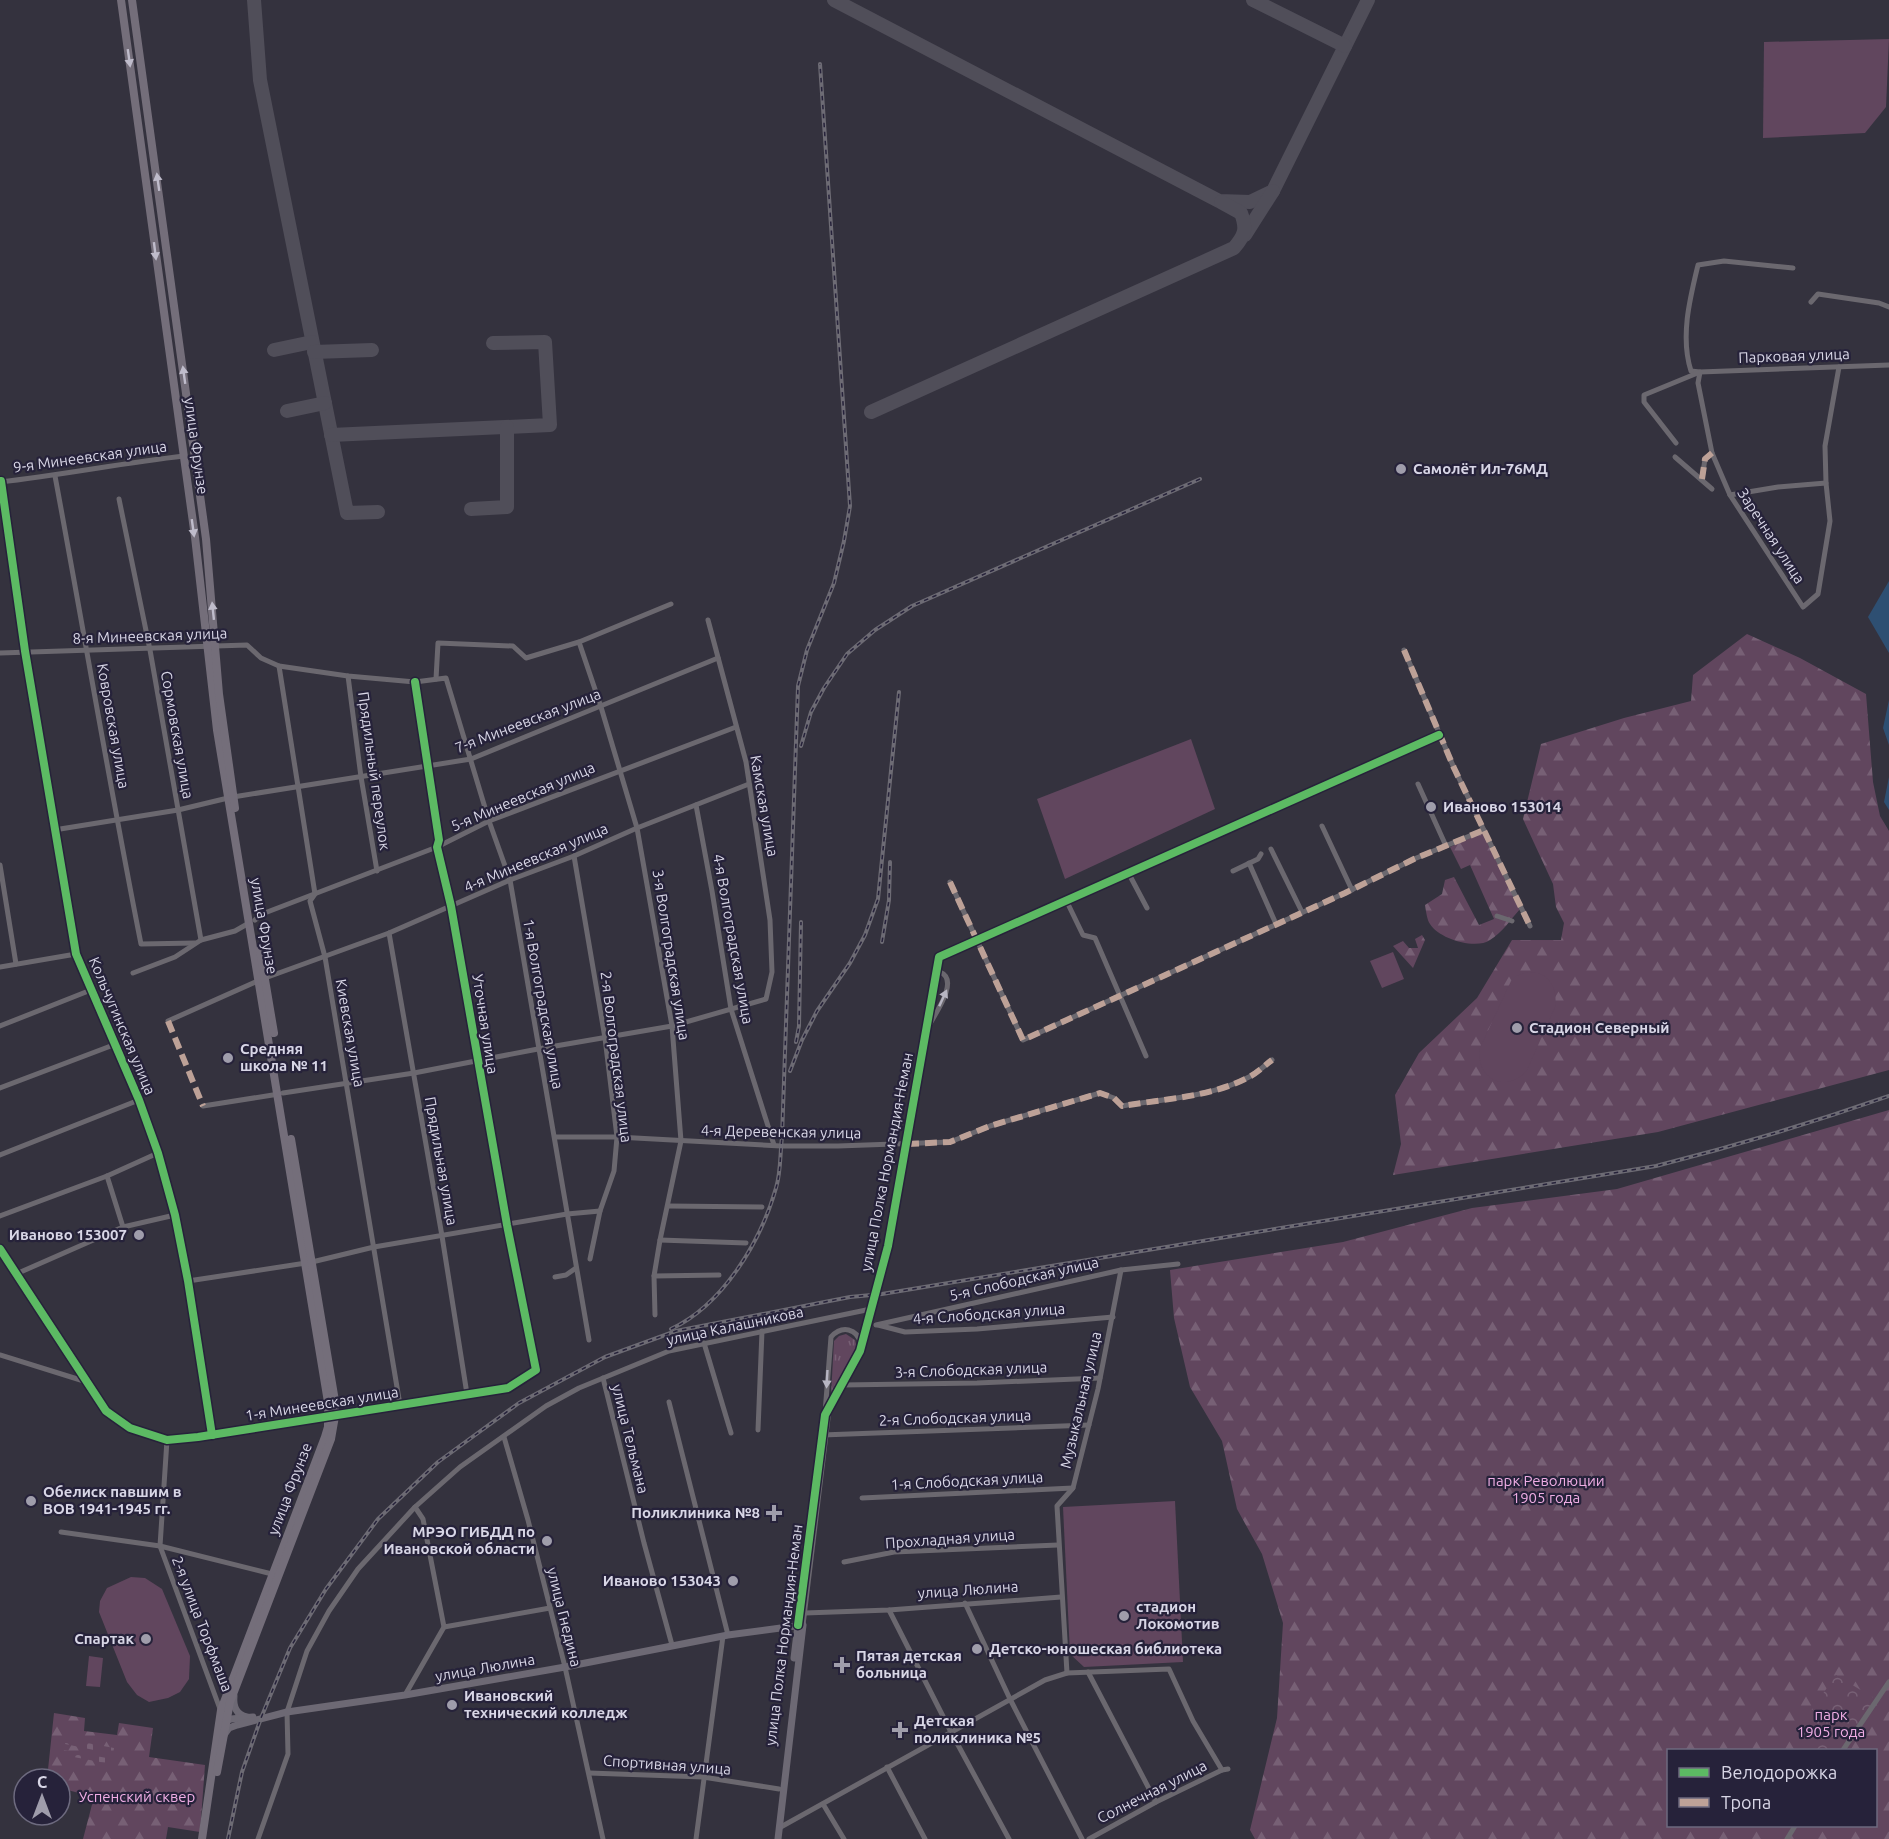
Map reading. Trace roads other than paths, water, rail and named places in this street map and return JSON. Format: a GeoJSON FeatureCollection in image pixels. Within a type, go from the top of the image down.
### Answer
{"type":"FeatureCollection","features":[{"type":"Feature","properties":{"kind":"highway","name":"улица Фрунзе"},"geometry":{"type":"LineString","coordinates":[[121,0],[212,645]]}},
{"type":"Feature","properties":{"kind":"highway","name":"улица Фрунзе"},"geometry":{"type":"LineString","coordinates":[[132,0],[206,539],[217,730],[263,979],[309,1262],[335,1401],[331,1439],[221,1710],[220,1736],[204,1839]]}},
{"type":"Feature","properties":{"kind":"highway"},"geometry":{"type":"LineString","coordinates":[[134,94],[145,92]]}},
{"type":"Feature","properties":{"kind":"highway"},"geometry":{"type":"LineString","coordinates":[[177,408],[188,406]]}},
{"type":"Feature","properties":{"kind":"highway","name":"улица Фрунзе"},"geometry":{"type":"LineString","coordinates":[[220,1736],[234,1682]]}},
{"type":"Feature","properties":{"kind":"main road","name":"улица Люлина"},"geometry":{"type":"LineString","coordinates":[[758,1630],[802,1621]]}},
{"type":"Feature","properties":{"kind":"main road","name":"улица Люлина"},"geometry":{"type":"LineString","coordinates":[[220,1736],[234,1726],[287,1712],[405,1695],[565,1667],[725,1635],[781,1627],[802,1621]]}},
{"type":"Feature","properties":{"kind":"main road","name":"улица Полка Нормандия-Неман"},"geometry":{"type":"LineString","coordinates":[[778,1839],[779,1789],[796,1646],[802,1621]]}},
{"type":"Feature","properties":{"kind":"main road","name":"улица Полка Нормандия-Неман"},"geometry":{"type":"LineString","coordinates":[[773,1839],[777,1828],[802,1621]]}},
{"type":"Feature","properties":{"kind":"main road"},"geometry":{"type":"LineString","coordinates":[[781,1627],[793,1636],[796,1646]]}},
{"type":"Feature","properties":{"kind":"main road"},"geometry":{"type":"LineString","coordinates":[[234,1682],[234,1706],[240,1715],[249,1718]]}},
{"type":"Feature","properties":{"kind":"main road"},"geometry":{"type":"LineString","coordinates":[[225,1720],[261,1718]]}},
{"type":"Feature","properties":{"kind":"main road"},"geometry":{"type":"LineString","coordinates":[[225,1720],[234,1726]]}},
{"type":"Feature","properties":{"kind":"street"},"geometry":{"type":"LineString","coordinates":[[1700,372],[1691,371],[1687,358],[1688,305],[1698,265],[1724,261],[1793,268]]}},
{"type":"Feature","properties":{"kind":"street"},"geometry":{"type":"LineString","coordinates":[[1811,302],[1818,294],[1879,303],[1889,307]]}},
{"type":"Feature","properties":{"kind":"street","name":"Парковая улица"},"geometry":{"type":"LineString","coordinates":[[1676,443],[1644,402],[1644,395],[1700,372],[1889,365]]}},
{"type":"Feature","properties":{"kind":"street"},"geometry":{"type":"LineString","coordinates":[[1730,495],[1778,487],[1826,483],[1825,446],[1839,367]]}},
{"type":"Feature","properties":{"kind":"street","name":"Заречная улица"},"geometry":{"type":"LineString","coordinates":[[1700,372],[1698,383],[1712,453],[1730,495],[1803,607],[1818,594],[1830,521],[1826,483]]}},
{"type":"Feature","properties":{"kind":"street"},"geometry":{"type":"LineString","coordinates":[[1702,479],[1705,459],[1712,453]]}},
{"type":"Feature","properties":{"kind":"street","name":"9-я Минеевская улица"},"geometry":{"type":"LineString","coordinates":[[1,482],[184,456]]}},
{"type":"Feature","properties":{"kind":"street"},"geometry":{"type":"LineString","coordinates":[[1675,457],[1712,489]]}},
{"type":"Feature","properties":{"kind":"street","name":"Ковровская улица"},"geometry":{"type":"LineString","coordinates":[[55,476],[88,651],[116,819],[141,944],[195,943]]}},
{"type":"Feature","properties":{"kind":"street","name":"Кольчугинская улица"},"geometry":{"type":"LineString","coordinates":[[1,482],[25,651],[76,954],[116,1044],[158,1153],[175,1215],[188,1281],[212,1435]]}},
{"type":"Feature","properties":{"kind":"street","name":"Сормовская улица"},"geometry":{"type":"LineString","coordinates":[[118,499],[150,650],[201,940]]}},
{"type":"Feature","properties":{"kind":"street"},"geometry":{"type":"LineString","coordinates":[[436,679],[438,643],[513,646],[526,658],[579,642],[671,604]]}},
{"type":"Feature","properties":{"kind":"street","name":"Камская улица"},"geometry":{"type":"LineString","coordinates":[[708,620],[746,762],[770,920],[772,972],[765,999],[730,1009]]}},
{"type":"Feature","properties":{"kind":"street","name":"3-я Волгоградская улица"},"geometry":{"type":"LineString","coordinates":[[579,642],[637,828],[672,1026],[681,1142],[654,1276],[655,1315]]}},
{"type":"Feature","properties":{"kind":"street","name":"8-я Минеевская улица"},"geometry":{"type":"LineString","coordinates":[[0,653],[150,650],[212,645],[247,645],[261,658],[279,666],[348,676],[415,682],[446,678]]}},
{"type":"Feature","properties":{"kind":"street"},"geometry":{"type":"LineString","coordinates":[[1404,650],[1439,735],[1530,926]]}},
{"type":"Feature","properties":{"kind":"street","name":"7-я Минеевская улица"},"geometry":{"type":"LineString","coordinates":[[54,830],[178,810],[297,786],[471,759],[718,658]]}},
{"type":"Feature","properties":{"kind":"street","name":"Киевская улица"},"geometry":{"type":"LineString","coordinates":[[279,666],[315,894],[310,901],[326,957],[400,1405]]}},
{"type":"Feature","properties":{"kind":"street","name":"Прядильный переулок"},"geometry":{"type":"LineString","coordinates":[[348,676],[361,777],[377,871]]}},
{"type":"Feature","properties":{"kind":"street","name":"1-я Волгоградская улица"},"geometry":{"type":"LineString","coordinates":[[446,678],[489,821],[510,880],[589,1340]]}},
{"type":"Feature","properties":{"kind":"street","name":"Уточная улица"},"geometry":{"type":"LineString","coordinates":[[415,682],[439,840],[437,847],[469,1001],[477,1062],[536,1370]]}},
{"type":"Feature","properties":{"kind":"street","name":"5-я Минеевская улица"},"geometry":{"type":"LineString","coordinates":[[133,973],[175,957],[201,940],[235,931],[262,914],[437,847],[489,821],[736,727]]}},
{"type":"Feature","properties":{"kind":"street"},"geometry":{"type":"LineString","coordinates":[[977,941],[1439,735]]}},
{"type":"Feature","properties":{"kind":"street","name":"4-я Минеевская улица"},"geometry":{"type":"LineString","coordinates":[[168,1021],[263,979],[389,933],[510,880],[748,784]]}},
{"type":"Feature","properties":{"kind":"street"},"geometry":{"type":"LineString","coordinates":[[1418,784],[1446,846]]}},
{"type":"Feature","properties":{"kind":"street","name":"4-я Волгоградская улица"},"geometry":{"type":"LineString","coordinates":[[696,804],[730,1009],[774,1145]]}},
{"type":"Feature","properties":{"kind":"street"},"geometry":{"type":"LineString","coordinates":[[1322,826],[1352,890]]}},
{"type":"Feature","properties":{"kind":"street"},"geometry":{"type":"LineString","coordinates":[[950,882],[1023,1040],[1484,830]]}},
{"type":"Feature","properties":{"kind":"street"},"geometry":{"type":"LineString","coordinates":[[1271,849],[1302,912]]}},
{"type":"Feature","properties":{"kind":"street"},"geometry":{"type":"LineString","coordinates":[[1233,870],[1258,859],[1260,854]]}},
{"type":"Feature","properties":{"kind":"street","name":"2-я Волгоградская улица"},"geometry":{"type":"LineString","coordinates":[[574,856],[605,1038],[617,1137],[614,1171],[600,1211],[590,1258]]}},
{"type":"Feature","properties":{"kind":"street"},"geometry":{"type":"LineString","coordinates":[[1249,863],[1276,924]]}},
{"type":"Feature","properties":{"kind":"street"},"geometry":{"type":"LineString","coordinates":[[0,865],[16,964]]}},
{"type":"Feature","properties":{"kind":"street"},"geometry":{"type":"LineString","coordinates":[[1129,874],[1147,908]]}},
{"type":"Feature","properties":{"kind":"street"},"geometry":{"type":"LineString","coordinates":[[1067,902],[1083,934],[1095,938],[1146,1056]]}},
{"type":"Feature","properties":{"kind":"street"},"geometry":{"type":"LineString","coordinates":[[1497,916],[1512,921]]}},
{"type":"Feature","properties":{"kind":"street","name":"Прядильная улица"},"geometry":{"type":"LineString","coordinates":[[389,933],[467,1394]]}},
{"type":"Feature","properties":{"kind":"street","name":"улица Полка Нормандия-Неман"},"geometry":{"type":"LineString","coordinates":[[802,1621],[825,1435],[825,1415],[861,1346],[888,1246],[939,957],[977,941]]}},
{"type":"Feature","properties":{"kind":"street"},"geometry":{"type":"LineString","coordinates":[[0,967],[76,954]]}},
{"type":"Feature","properties":{"kind":"street"},"geometry":{"type":"LineString","coordinates":[[926,1031],[946,994],[948,984],[945,974],[940,972],[936,974]]}},
{"type":"Feature","properties":{"kind":"street"},"geometry":{"type":"LineString","coordinates":[[0,1026],[91,990]]}},
{"type":"Feature","properties":{"kind":"street"},"geometry":{"type":"LineString","coordinates":[[203,1106],[347,1085],[477,1062],[672,1026],[730,1009]]}},
{"type":"Feature","properties":{"kind":"street"},"geometry":{"type":"LineString","coordinates":[[0,1088],[116,1044]]}},
{"type":"Feature","properties":{"kind":"street","name":"4-я Деревенская улица"},"geometry":{"type":"LineString","coordinates":[[555,1137],[617,1137],[681,1142],[838,1146],[950,1142],[990,1126],[1100,1093],[1114,1098],[1122,1107],[1197,1094],[1230,1085],[1250,1076],[1272,1060]]}},
{"type":"Feature","properties":{"kind":"street"},"geometry":{"type":"LineString","coordinates":[[0,1155],[139,1100]]}},
{"type":"Feature","properties":{"kind":"street"},"geometry":{"type":"LineString","coordinates":[[0,1216],[107,1176],[158,1153]]}},
{"type":"Feature","properties":{"kind":"street"},"geometry":{"type":"LineString","coordinates":[[107,1176],[123,1227]]}},
{"type":"Feature","properties":{"kind":"street"},"geometry":{"type":"LineString","coordinates":[[668,1206],[762,1207]]}},
{"type":"Feature","properties":{"kind":"street"},"geometry":{"type":"LineString","coordinates":[[188,1281],[309,1262],[374,1247],[567,1214],[600,1211]]}},
{"type":"Feature","properties":{"kind":"street"},"geometry":{"type":"LineString","coordinates":[[16,1274],[123,1227],[175,1215]]}},
{"type":"Feature","properties":{"kind":"street"},"geometry":{"type":"LineString","coordinates":[[660,1240],[746,1242]]}},
{"type":"Feature","properties":{"kind":"street"},"geometry":{"type":"LineString","coordinates":[[0,1250],[87,1382]]}},
{"type":"Feature","properties":{"kind":"street","name":"5-я Слободская улица"},"geometry":{"type":"LineString","coordinates":[[876,1324],[1121,1270],[1178,1264]]}},
{"type":"Feature","properties":{"kind":"street"},"geometry":{"type":"LineString","coordinates":[[555,1277],[566,1275],[576,1268]]}},
{"type":"Feature","properties":{"kind":"street","name":"Музыкальная улица"},"geometry":{"type":"LineString","coordinates":[[1067,1673],[1057,1506],[1073,1488],[1100,1378],[1121,1270]]}},
{"type":"Feature","properties":{"kind":"street"},"geometry":{"type":"LineString","coordinates":[[654,1276],[719,1275]]}},
{"type":"Feature","properties":{"kind":"street","name":"улица Калашникова"},"geometry":{"type":"LineString","coordinates":[[258,1839],[288,1754],[287,1712],[307,1651],[329,1611],[358,1569],[416,1507],[460,1467],[546,1406],[603,1378],[669,1352],[871,1309]]}},
{"type":"Feature","properties":{"kind":"street","name":"4-я Слободская улица"},"geometry":{"type":"LineString","coordinates":[[867,1322],[905,1332],[977,1329],[1113,1317]]}},
{"type":"Feature","properties":{"kind":"street"},"geometry":{"type":"LineString","coordinates":[[825,1415],[831,1337],[839,1330],[850,1330],[858,1336],[861,1346]]}},
{"type":"Feature","properties":{"kind":"street"},"geometry":{"type":"LineString","coordinates":[[758,1430],[762,1331]]}},
{"type":"Feature","properties":{"kind":"street"},"geometry":{"type":"LineString","coordinates":[[704,1343],[731,1433]]}},
{"type":"Feature","properties":{"kind":"street"},"geometry":{"type":"LineString","coordinates":[[0,1355],[87,1382]]}},
{"type":"Feature","properties":{"kind":"street","name":"1-я Минеевская улица"},"geometry":{"type":"LineString","coordinates":[[87,1382],[112,1417],[130,1428],[167,1440],[212,1435],[508,1388],[536,1370]]}},
{"type":"Feature","properties":{"kind":"street","name":"улица Тельмана"},"geometry":{"type":"LineString","coordinates":[[603,1378],[672,1645]]}},
{"type":"Feature","properties":{"kind":"street","name":"3-я Слободская улица"},"geometry":{"type":"LineString","coordinates":[[842,1385],[1100,1378]]}},
{"type":"Feature","properties":{"kind":"street","name":"улица Полка Нормандия-Неман"},"geometry":{"type":"LineString","coordinates":[[802,1621],[825,1435],[833,1400]]}},
{"type":"Feature","properties":{"kind":"street"},"geometry":{"type":"LineString","coordinates":[[669,1402],[725,1635],[696,1839]]}},
{"type":"Feature","properties":{"kind":"street","name":"2-я Слободская улица"},"geometry":{"type":"LineString","coordinates":[[825,1435],[1089,1425]]}},
{"type":"Feature","properties":{"kind":"street","name":"улица Гнедина"},"geometry":{"type":"LineString","coordinates":[[504,1437],[565,1667],[603,1839]]}},
{"type":"Feature","properties":{"kind":"street","name":"2-я улица Торфмаша"},"geometry":{"type":"LineString","coordinates":[[167,1440],[160,1546],[221,1710]]}},
{"type":"Feature","properties":{"kind":"street","name":"1-я Слободская улица"},"geometry":{"type":"LineString","coordinates":[[861,1498],[1073,1488]]}},
{"type":"Feature","properties":{"kind":"street"},"geometry":{"type":"LineString","coordinates":[[405,1695],[444,1627],[423,1519],[416,1507]]}},
{"type":"Feature","properties":{"kind":"street"},"geometry":{"type":"LineString","coordinates":[[61,1532],[160,1546],[275,1575]]}},
{"type":"Feature","properties":{"kind":"street","name":"Прохладная улица"},"geometry":{"type":"LineString","coordinates":[[844,1562],[894,1552],[1058,1545]]}},
{"type":"Feature","properties":{"kind":"street","name":"улица Люлина"},"geometry":{"type":"LineString","coordinates":[[802,1621],[889,1610],[1061,1597]]}},
{"type":"Feature","properties":{"kind":"street"},"geometry":{"type":"LineString","coordinates":[[965,1603],[1010,1699],[1082,1839]]}},
{"type":"Feature","properties":{"kind":"street"},"geometry":{"type":"LineString","coordinates":[[444,1627],[550,1608]]}},
{"type":"Feature","properties":{"kind":"street"},"geometry":{"type":"LineString","coordinates":[[889,1610],[1009,1839]]}},
{"type":"Feature","properties":{"kind":"street","name":"Солнечная улица"},"geometry":{"type":"LineString","coordinates":[[1089,1672],[1168,1669],[1193,1721],[1225,1770],[1156,1802],[1089,1839]]}},
{"type":"Feature","properties":{"kind":"street"},"geometry":{"type":"LineString","coordinates":[[777,1828],[1045,1680],[1067,1673],[1089,1672],[1156,1802]]}},
{"type":"Feature","properties":{"kind":"street"},"geometry":{"type":"LineString","coordinates":[[1844,1749],[1889,1682]]}},
{"type":"Feature","properties":{"kind":"street"},"geometry":{"type":"LineString","coordinates":[[887,1767],[925,1839]]}},
{"type":"Feature","properties":{"kind":"street","name":"Спортивная улица"},"geometry":{"type":"LineString","coordinates":[[590,1773],[703,1777],[779,1789]]}},
{"type":"Feature","properties":{"kind":"street"},"geometry":{"type":"LineString","coordinates":[[823,1804],[844,1839]]}},
{"type":"Feature","properties":{"kind":"water"},"geometry":{"type":"Polygon","coordinates":[[[1889,581],[1889,653],[1868,617],[1889,581]]]}},
{"type":"Feature","properties":{"kind":"water"},"geometry":{"type":"Polygon","coordinates":[[[1889,700],[1889,745],[1883,728],[1889,700]]]}},
{"type":"Feature","properties":{"kind":"water"},"geometry":{"type":"Polygon","coordinates":[[[1889,777],[1889,810],[1884,802],[1889,777]]]}},
{"type":"Feature","properties":{"kind":"railway"},"geometry":{"type":"LineString","coordinates":[[671,1329],[690,1318],[707,1304],[723,1288],[750,1250],[769,1208],[780,1169],[798,686],[807,650],[834,583],[850,506],[820,64]]}},
{"type":"Feature","properties":{"kind":"railway"},"geometry":{"type":"LineString","coordinates":[[801,746],[811,712],[824,688],[847,654],[875,630],[912,606],[1200,479]]}},
{"type":"Feature","properties":{"kind":"railway"},"geometry":{"type":"LineString","coordinates":[[790,1071],[817,1011],[850,963],[865,935],[878,899],[899,692]]}},
{"type":"Feature","properties":{"kind":"railway"},"geometry":{"type":"LineString","coordinates":[[882,942],[889,900],[890,862]]}},
{"type":"Feature","properties":{"kind":"railway"},"geometry":{"type":"LineString","coordinates":[[796,1042],[799,1026],[801,922]]}},
{"type":"Feature","properties":{"kind":"railway"},"geometry":{"type":"LineString","coordinates":[[228,1839],[242,1772],[290,1648],[326,1589],[378,1519],[438,1462],[519,1403],[605,1357],[676,1331],[850,1297],[882,1294],[1656,1166],[1773,1134],[1889,1096]]}},
{"type":"Feature","properties":{"kind":"place","name":"Самолёт Ил-76МД"},"geometry":{"type":"Point","coordinates":[1401,469]}},
{"type":"Feature","properties":{"kind":"place","name":"Иваново 153014"},"geometry":{"type":"Point","coordinates":[1431,807]}},
{"type":"Feature","properties":{"kind":"place","name":"Стадион Северный"},"geometry":{"type":"Point","coordinates":[1517,1028]}},
{"type":"Feature","properties":{"kind":"place","name":"Средняя школа № 11"},"geometry":{"type":"Point","coordinates":[228,1058]}},
{"type":"Feature","properties":{"kind":"place","name":"Иваново 153007"},"geometry":{"type":"Point","coordinates":[139,1235]}},
{"type":"Feature","properties":{"kind":"place","name":"Обелиск павшим в ВОВ 1941-1945 гг."},"geometry":{"type":"Point","coordinates":[31,1501]}},
{"type":"Feature","properties":{"kind":"place","name":"Поликлиника №8"},"geometry":{"type":"Point","coordinates":[774,1513]}},
{"type":"Feature","properties":{"kind":"place","name":"МРЭО ГИБДД по Ивановской области"},"geometry":{"type":"Point","coordinates":[547,1541]}},
{"type":"Feature","properties":{"kind":"place","name":"Иваново 153043"},"geometry":{"type":"Point","coordinates":[733,1581]}},
{"type":"Feature","properties":{"kind":"place","name":"стадион Локомотив"},"geometry":{"type":"Point","coordinates":[1124,1616]}},
{"type":"Feature","properties":{"kind":"place","name":"Спартак"},"geometry":{"type":"Point","coordinates":[146,1639]}},
{"type":"Feature","properties":{"kind":"place","name":"Детско-юношеская библиотека"},"geometry":{"type":"Point","coordinates":[977,1649]}},
{"type":"Feature","properties":{"kind":"place","name":"Пятая детская больница"},"geometry":{"type":"Point","coordinates":[842,1665]}},
{"type":"Feature","properties":{"kind":"place","name":"Ивановский технический колледж"},"geometry":{"type":"Point","coordinates":[452,1705]}},
{"type":"Feature","properties":{"kind":"place","name":"Детская поликлиника №5"},"geometry":{"type":"Point","coordinates":[900,1730]}},
{"type":"Feature","properties":{"kind":"park label","name":"парк Революции 1905 года"},"geometry":{"type":"Point","coordinates":[1546,1490]}},
{"type":"Feature","properties":{"kind":"park label","name":"парк 1905 года"},"geometry":{"type":"Point","coordinates":[1831,1724]}},
{"type":"Feature","properties":{"kind":"park label","name":"Успенский сквер"},"geometry":{"type":"Point","coordinates":[137,1797]}}]}
